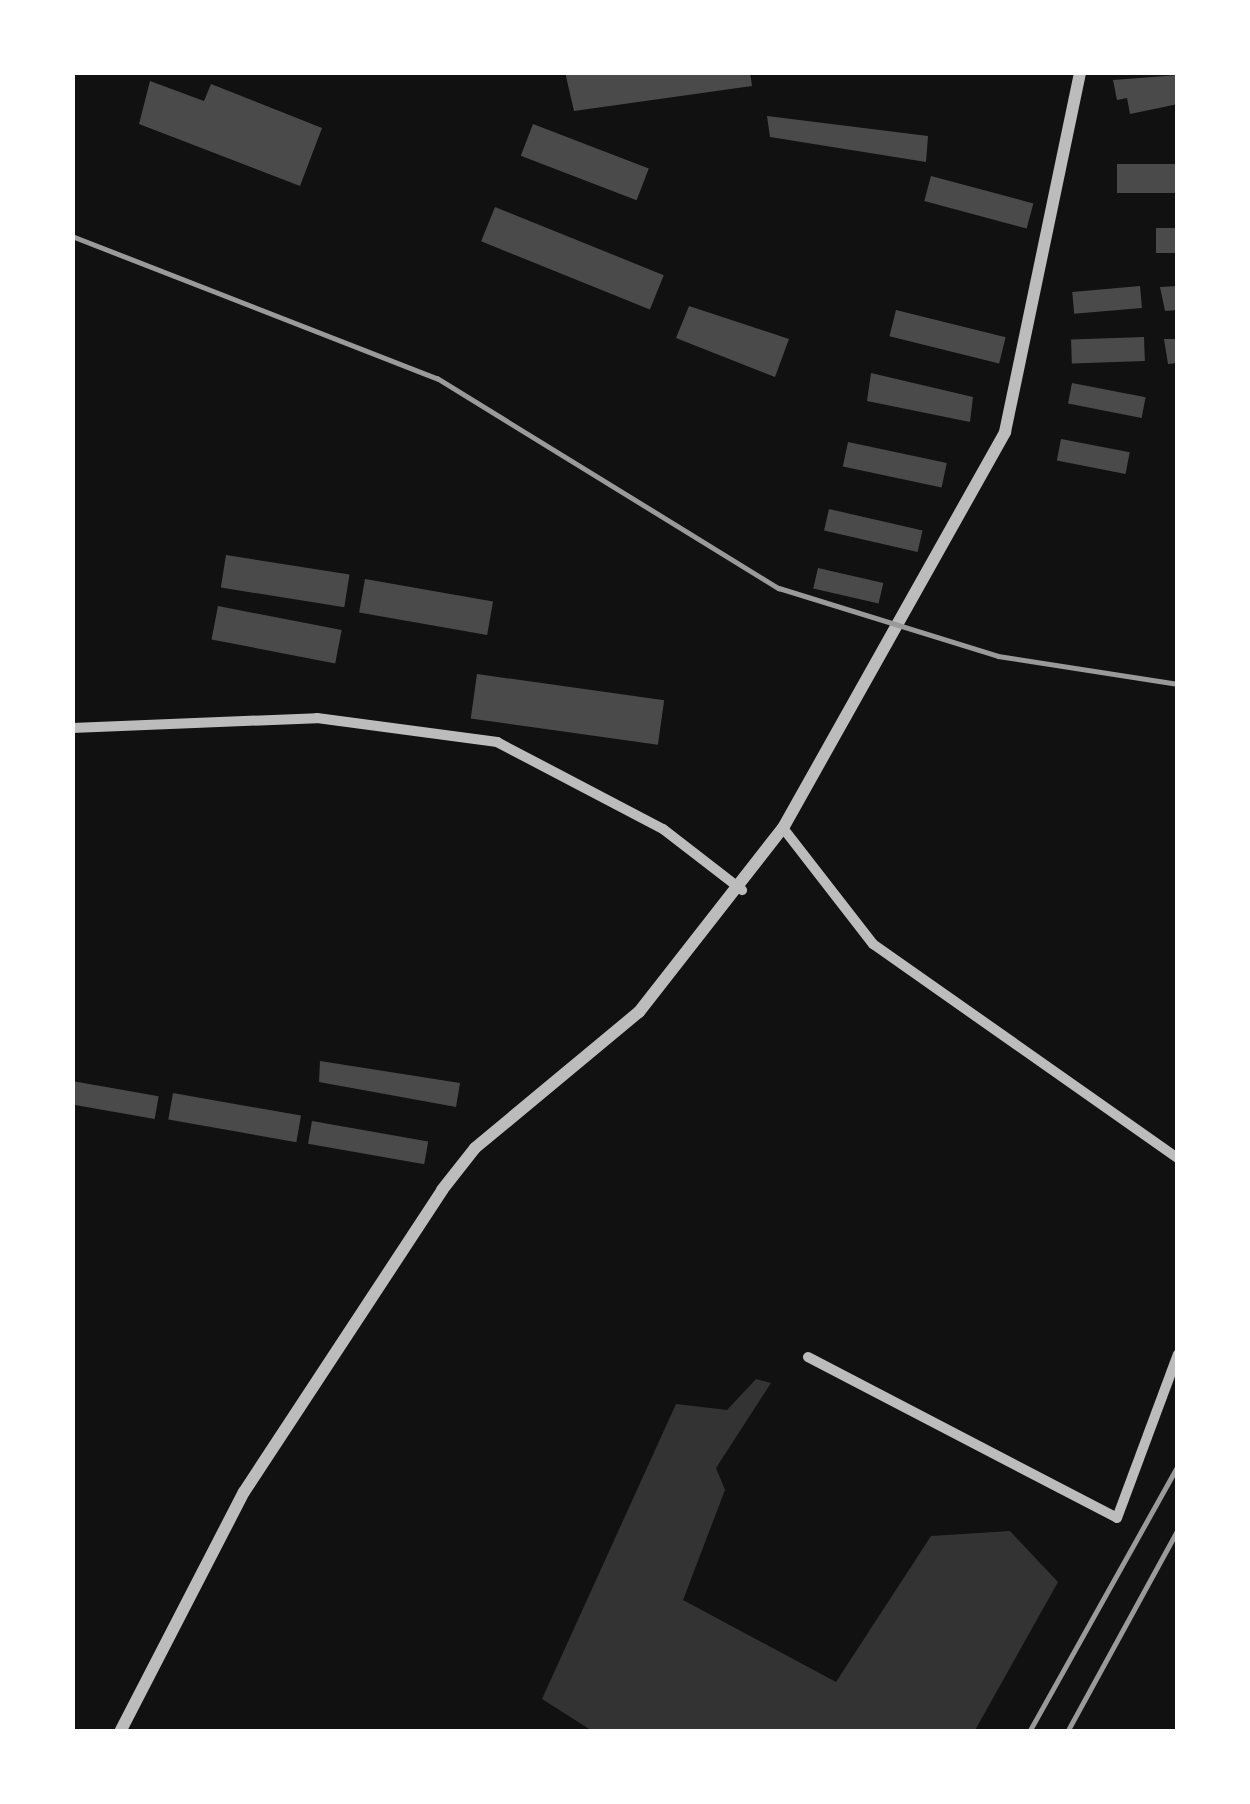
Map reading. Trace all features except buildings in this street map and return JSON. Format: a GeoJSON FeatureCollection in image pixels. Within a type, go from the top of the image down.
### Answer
{"type":"FeatureCollection","features":[{"type":"Feature","properties":{"kind":"street"},"geometry":{"type":"LineString","coordinates":[[120,1732],[244,1492],[442,1190],[475,1148],[639,1012],[742,890],[783,828],[1005,432],[1080,72]]}},
{"type":"Feature","properties":{"kind":"street"},"geometry":{"type":"LineString","coordinates":[[72,728],[316,718],[497,742],[663,829],[742,890]]}},
{"type":"Feature","properties":{"kind":"street"},"geometry":{"type":"LineString","coordinates":[[783,828],[873,944],[1178,1158]]}},
{"type":"Feature","properties":{"kind":"street"},"geometry":{"type":"LineString","coordinates":[[808,1358],[1117,1518],[1178,1354]]}},
{"type":"Feature","properties":{"kind":"shaded area"},"geometry":{"type":"Polygon","coordinates":[[[756,1379],[771,1383],[716,1468],[725,1490],[683,1600],[836,1682],[931,1536],[1010,1531],[1058,1582],[974,1732],[594,1732],[542,1699],[676,1404],[727,1410],[756,1379]]]}},
{"type":"Feature","properties":{"kind":"railway"},"geometry":{"type":"LineString","coordinates":[[72,236],[437,378],[779,588],[998,656],[1178,684]]}},
{"type":"Feature","properties":{"kind":"railway"},"geometry":{"type":"LineString","coordinates":[[1029,1732],[1178,1465]]}},
{"type":"Feature","properties":{"kind":"railway"},"geometry":{"type":"LineString","coordinates":[[1067,1732],[1178,1529]]}}]}
